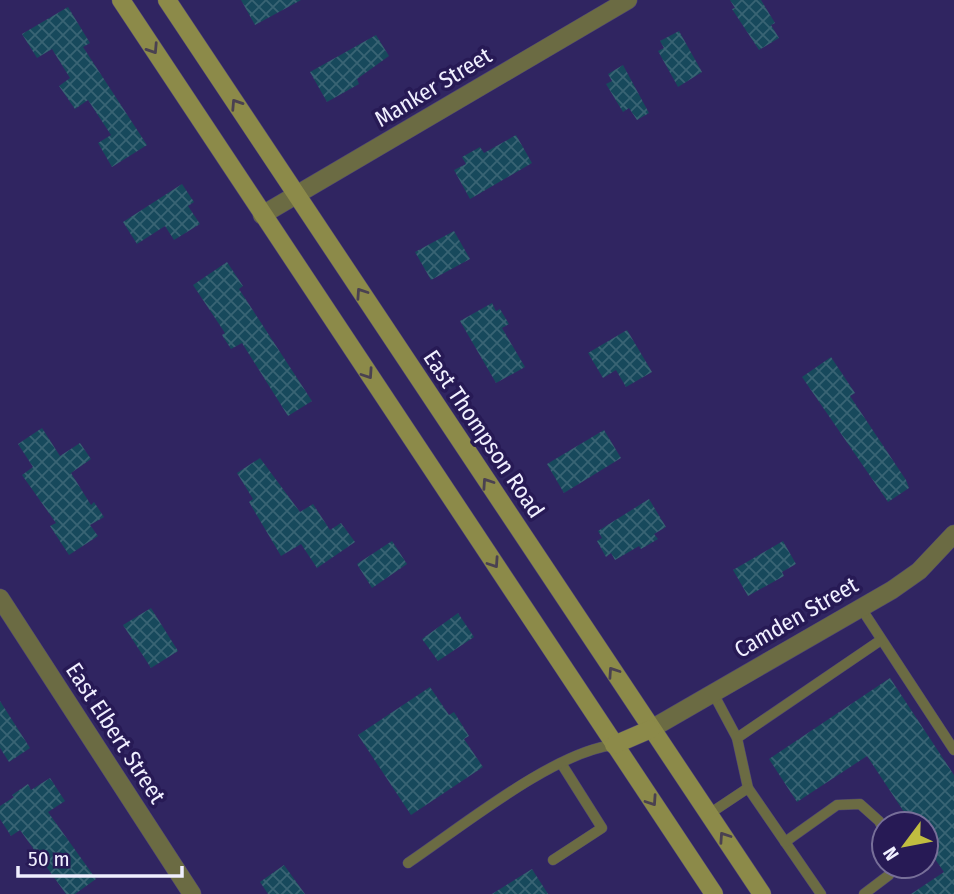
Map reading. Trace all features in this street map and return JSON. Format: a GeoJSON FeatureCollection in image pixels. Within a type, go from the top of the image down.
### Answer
{"type":"FeatureCollection","features":[{"type":"Feature","properties":{"kind":"main road"},"geometry":{"type":"LineString","coordinates":[[121,0],[714,894]]}},
{"type":"Feature","properties":{"kind":"main road","name":"East Thompson Road"},"geometry":{"type":"LineString","coordinates":[[167,0],[762,894]]}},
{"type":"Feature","properties":{"kind":"main road"},"geometry":{"type":"LineString","coordinates":[[614,745],[651,729]]}},
{"type":"Feature","properties":{"kind":"street","name":"Manker Street"},"geometry":{"type":"LineString","coordinates":[[262,215],[628,0]]}},
{"type":"Feature","properties":{"kind":"street","name":"Camden Street"},"geometry":{"type":"LineString","coordinates":[[651,729],[914,575],[954,534]]}},
{"type":"Feature","properties":{"kind":"street","name":"East Elbert Street"},"geometry":{"type":"LineString","coordinates":[[0,598],[192,894]]}},
{"type":"Feature","properties":{"kind":"lane"},"geometry":{"type":"LineString","coordinates":[[861,608],[954,750]]}},
{"type":"Feature","properties":{"kind":"lane"},"geometry":{"type":"LineString","coordinates":[[737,738],[881,640]]}},
{"type":"Feature","properties":{"kind":"lane"},"geometry":{"type":"LineString","coordinates":[[713,693],[737,738],[748,788],[821,894]]}},
{"type":"Feature","properties":{"kind":"lane"},"geometry":{"type":"LineString","coordinates":[[408,863],[561,763],[595,747],[614,745]]}},
{"type":"Feature","properties":{"kind":"lane"},"geometry":{"type":"LineString","coordinates":[[553,860],[602,828],[561,763]]}},
{"type":"Feature","properties":{"kind":"lane"},"geometry":{"type":"LineString","coordinates":[[709,814],[748,788]]}},
{"type":"Feature","properties":{"kind":"lane"},"geometry":{"type":"LineString","coordinates":[[785,842],[837,805],[860,804],[870,813]]}},
{"type":"Feature","properties":{"kind":"lane"},"geometry":{"type":"LineString","coordinates":[[864,894],[882,880]]}},
{"type":"Feature","properties":{"kind":"building"},"geometry":{"type":"Polygon","coordinates":[[[241,0],[301,0],[255,25],[241,0]]]}},
{"type":"Feature","properties":{"kind":"building"},"geometry":{"type":"Polygon","coordinates":[[[730,0],[761,0],[775,23],[771,25],[779,38],[759,50],[732,9],[735,8],[730,0]]]}},
{"type":"Feature","properties":{"kind":"building"},"geometry":{"type":"Polygon","coordinates":[[[68,7],[90,43],[83,47],[147,145],[112,167],[98,143],[111,135],[88,100],[75,109],[59,86],[70,78],[52,49],[37,58],[22,34],[68,7]]]}},
{"type":"Feature","properties":{"kind":"building"},"geometry":{"type":"Polygon","coordinates":[[[679,31],[702,72],[678,87],[658,51],[664,48],[660,41],[679,31]]]}},
{"type":"Feature","properties":{"kind":"building"},"geometry":{"type":"Polygon","coordinates":[[[376,35],[389,56],[357,79],[359,84],[327,102],[310,72],[376,35]]]}},
{"type":"Feature","properties":{"kind":"building"},"geometry":{"type":"Polygon","coordinates":[[[623,65],[649,113],[637,120],[629,108],[623,112],[606,84],[612,81],[608,74],[623,65]]]}},
{"type":"Feature","properties":{"kind":"building"},"geometry":{"type":"Polygon","coordinates":[[[516,135],[532,163],[470,199],[454,170],[466,164],[462,157],[480,147],[484,153],[516,135]]]}},
{"type":"Feature","properties":{"kind":"building"},"geometry":{"type":"Polygon","coordinates":[[[182,184],[194,202],[188,206],[200,224],[174,240],[165,226],[137,244],[123,222],[182,184]]]}},
{"type":"Feature","properties":{"kind":"building"},"geometry":{"type":"Polygon","coordinates":[[[454,231],[470,259],[431,280],[415,252],[454,231]]]}},
{"type":"Feature","properties":{"kind":"building"},"geometry":{"type":"Polygon","coordinates":[[[227,262],[243,286],[239,289],[312,401],[288,416],[242,343],[231,349],[222,335],[225,333],[193,285],[227,262]]]}},
{"type":"Feature","properties":{"kind":"building"},"geometry":{"type":"Polygon","coordinates":[[[492,303],[496,311],[500,309],[509,324],[502,328],[525,367],[496,383],[460,321],[492,303]]]}},
{"type":"Feature","properties":{"kind":"building"},"geometry":{"type":"Polygon","coordinates":[[[627,330],[652,372],[626,387],[616,370],[603,378],[588,353],[627,330]]]}},
{"type":"Feature","properties":{"kind":"building"},"geometry":{"type":"Polygon","coordinates":[[[831,357],[855,393],[850,396],[906,480],[909,488],[888,502],[802,377],[831,357]]]}},
{"type":"Feature","properties":{"kind":"building"},"geometry":{"type":"Polygon","coordinates":[[[42,428],[60,456],[80,443],[91,459],[71,473],[91,505],[94,502],[104,517],[90,525],[98,536],[69,555],[50,526],[56,523],[22,475],[33,467],[18,444],[42,428]]]}},
{"type":"Feature","properties":{"kind":"building"},"geometry":{"type":"Polygon","coordinates":[[[604,430],[621,458],[564,493],[547,464],[604,430]]]}},
{"type":"Feature","properties":{"kind":"building"},"geometry":{"type":"Polygon","coordinates":[[[260,458],[300,512],[313,504],[330,530],[341,523],[355,542],[317,568],[301,544],[281,556],[249,502],[253,499],[237,473],[260,458]]]}},
{"type":"Feature","properties":{"kind":"building"},"geometry":{"type":"Polygon","coordinates":[[[649,499],[666,527],[654,534],[658,539],[615,560],[611,553],[606,557],[597,541],[602,538],[598,531],[649,499]]]}},
{"type":"Feature","properties":{"kind":"building"},"geometry":{"type":"Polygon","coordinates":[[[392,541],[407,564],[372,588],[357,564],[392,541]]]}},
{"type":"Feature","properties":{"kind":"building"},"geometry":{"type":"Polygon","coordinates":[[[783,541],[796,564],[782,572],[784,576],[748,596],[733,570],[783,541]]]}},
{"type":"Feature","properties":{"kind":"building"},"geometry":{"type":"Polygon","coordinates":[[[151,608],[178,651],[151,668],[123,625],[151,608]]]}},
{"type":"Feature","properties":{"kind":"building"},"geometry":{"type":"Polygon","coordinates":[[[458,613],[474,637],[438,661],[422,639],[458,613]]]}},
{"type":"Feature","properties":{"kind":"building"},"geometry":{"type":"Polygon","coordinates":[[[890,678],[954,775],[954,894],[911,894],[932,880],[940,880],[940,875],[944,872],[940,866],[940,810],[903,810],[867,756],[797,802],[769,759],[890,678]]]}},
{"type":"Feature","properties":{"kind":"building"},"geometry":{"type":"Polygon","coordinates":[[[430,687],[449,715],[454,712],[469,736],[464,739],[483,767],[411,815],[358,735],[430,687]]]}},
{"type":"Feature","properties":{"kind":"building"},"geometry":{"type":"Polygon","coordinates":[[[0,701],[30,748],[9,762],[0,748],[0,701]]]}},
{"type":"Feature","properties":{"kind":"building"},"geometry":{"type":"Polygon","coordinates":[[[50,778],[65,801],[48,812],[96,879],[75,894],[66,894],[20,830],[11,836],[0,819],[0,806],[14,797],[12,795],[28,784],[31,790],[50,778]]]}},
{"type":"Feature","properties":{"kind":"building"},"geometry":{"type":"Polygon","coordinates":[[[284,865],[305,894],[268,894],[260,882],[284,865]]]}},
{"type":"Feature","properties":{"kind":"building"},"geometry":{"type":"Polygon","coordinates":[[[532,869],[548,894],[492,894],[532,869]]]}}]}
